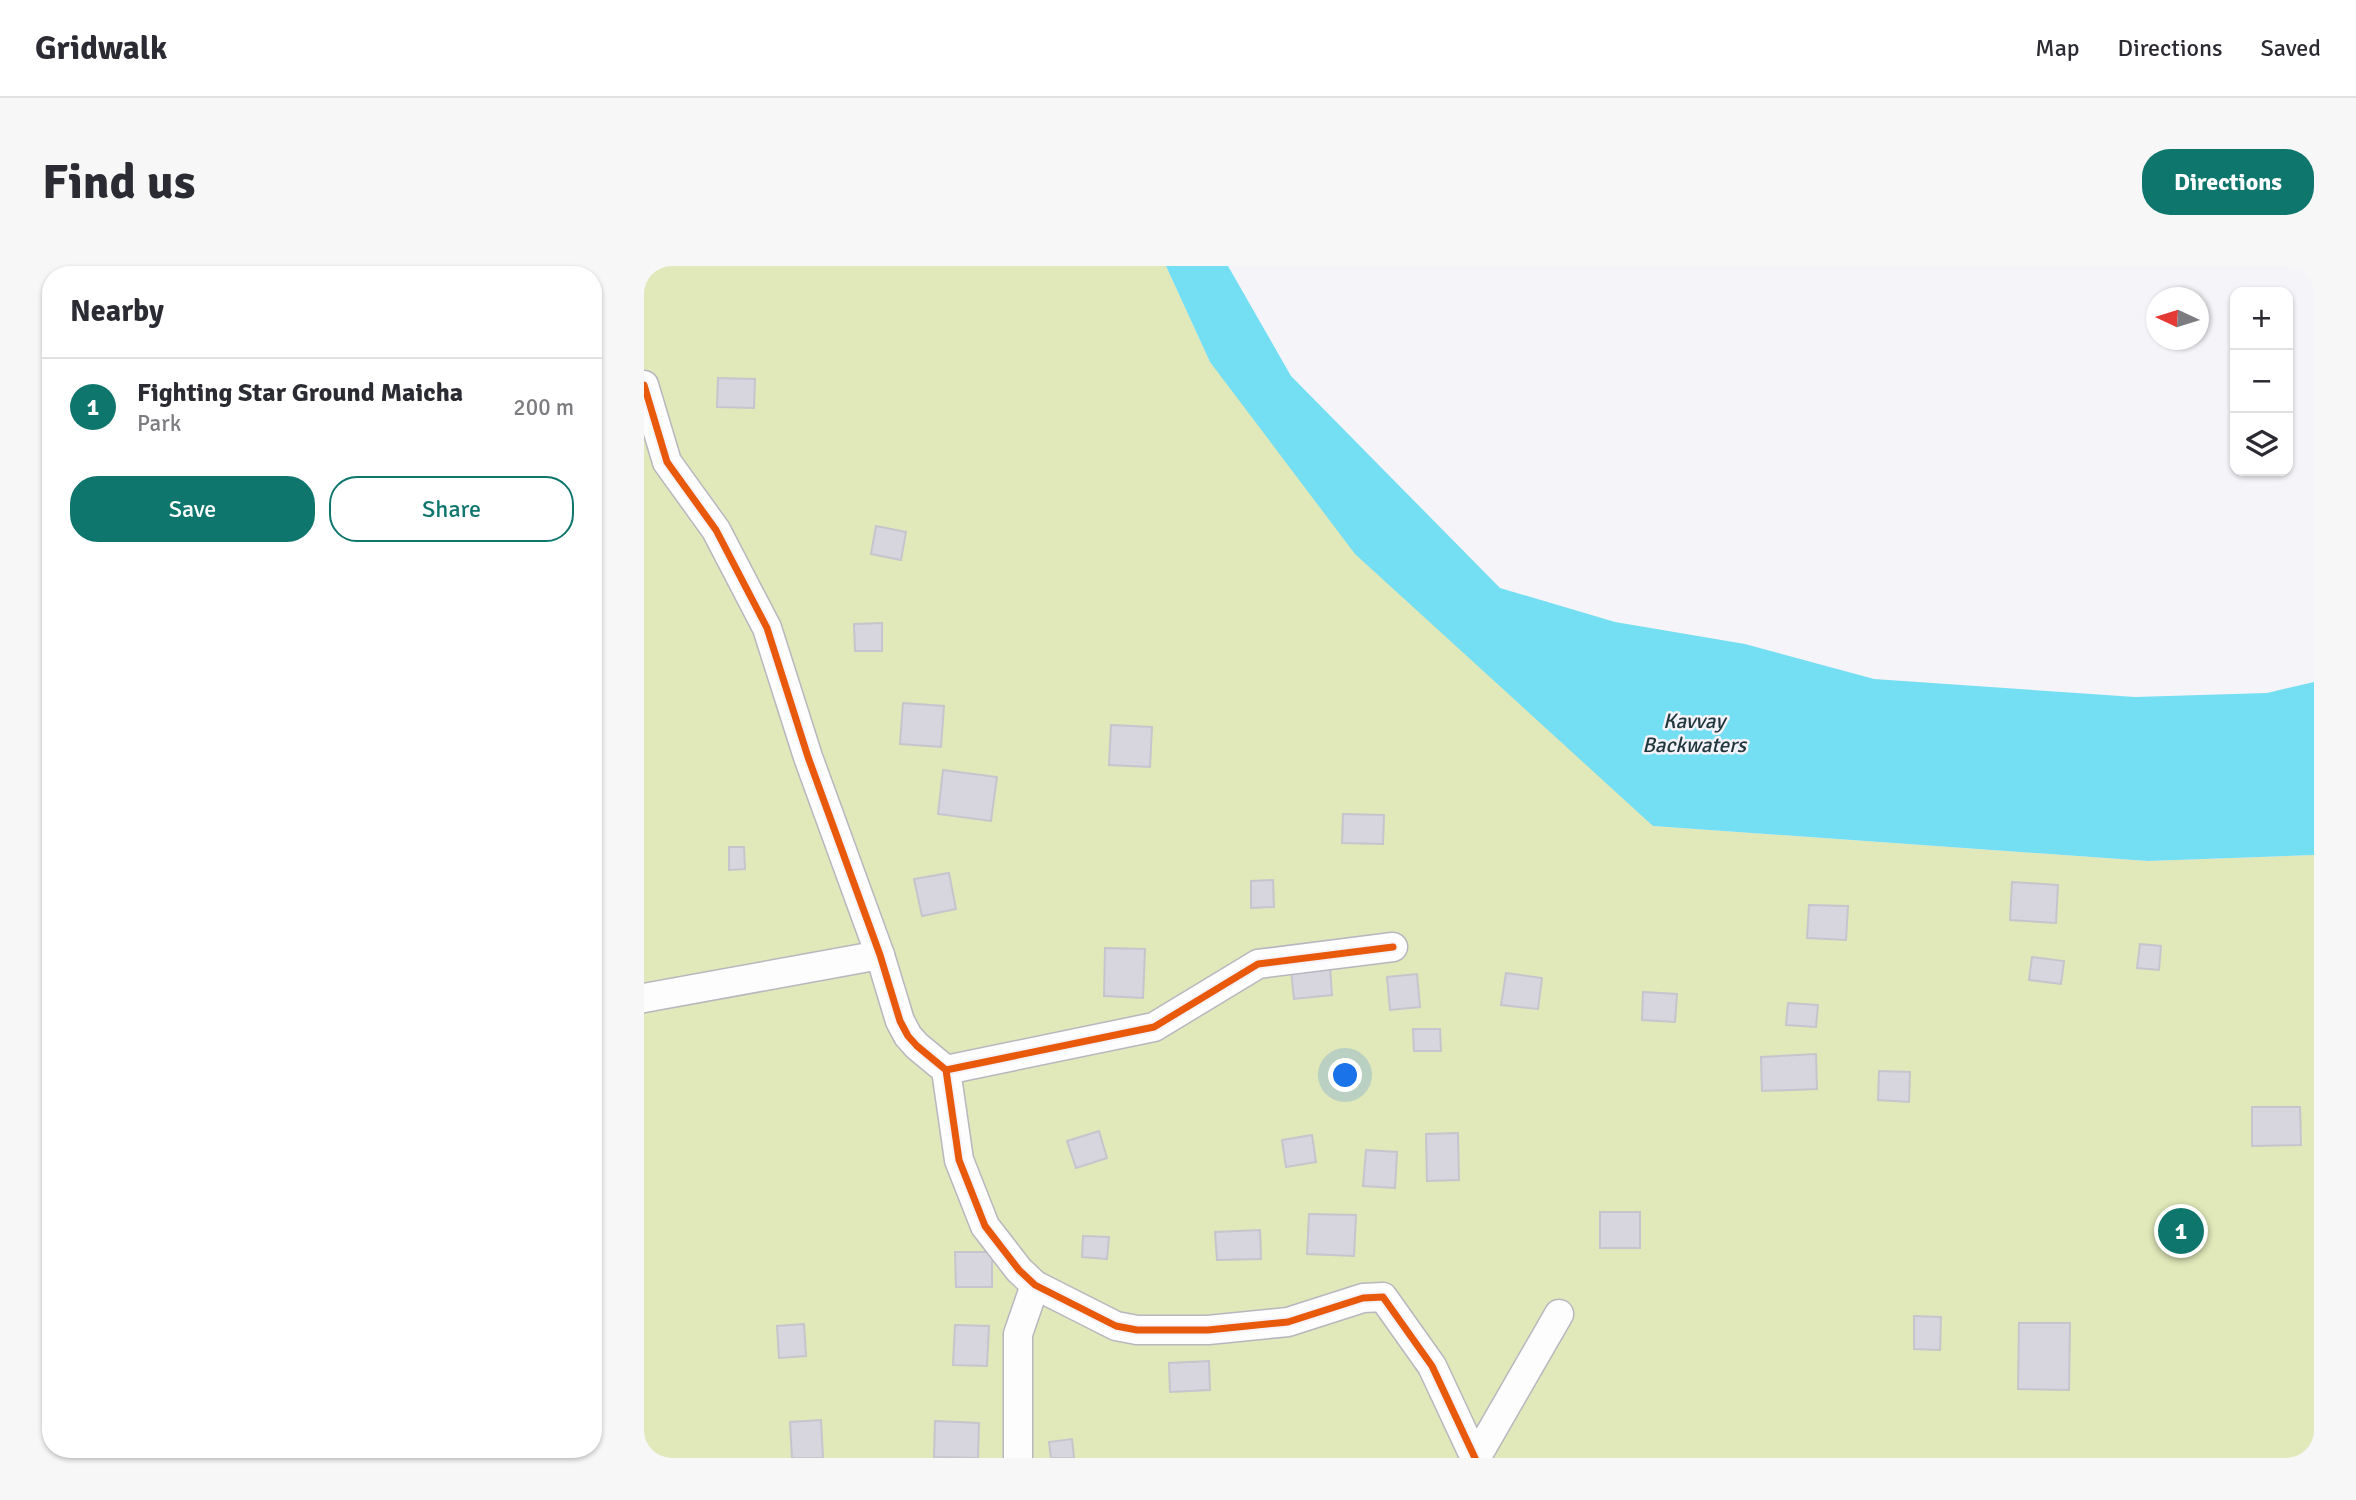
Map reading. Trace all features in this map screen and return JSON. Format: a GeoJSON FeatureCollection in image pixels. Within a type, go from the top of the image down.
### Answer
{"type":"FeatureCollection","features":[{"type":"Feature","properties":{"kind":"street"},"geometry":{"type":"LineString","coordinates":[[644,385],[667,462],[716,530],[767,628],[808,757],[880,955],[900,1021],[908,1036],[946,1070],[959,1160],[985,1226],[1035,1285],[1116,1326],[1136,1330],[1208,1330],[1288,1322],[1363,1298],[1383,1297],[1432,1366],[1476,1458]]}},
{"type":"Feature","properties":{"kind":"street"},"geometry":{"type":"LineString","coordinates":[[946,1070],[1154,1027],[1258,964],[1393,947]]}},
{"type":"Feature","properties":{"kind":"street"},"geometry":{"type":"LineString","coordinates":[[644,998],[880,955]]}},
{"type":"Feature","properties":{"kind":"street"},"geometry":{"type":"LineString","coordinates":[[1018,1458],[1018,1334],[1035,1285]]}},
{"type":"Feature","properties":{"kind":"street"},"geometry":{"type":"LineString","coordinates":[[1476,1458],[1559,1314]]}},
{"type":"Feature","properties":{"kind":"green space"},"geometry":{"type":"Polygon","coordinates":[[[644,266],[1166,266],[1210,362],[1653,826],[2148,861],[2314,855],[2314,1458],[644,1458],[644,266]]]}},
{"type":"Feature","properties":{"kind":"water","name":"Kavvay Backwaters"},"geometry":{"type":"Polygon","coordinates":[[[1166,266],[1228,266],[1291,376],[1500,588],[1615,622],[1745,644],[1874,679],[2135,697],[2267,693],[2314,682],[2314,855],[2148,861],[1653,826],[1355,554],[1210,362],[1166,266]]]}},
{"type":"Feature","properties":{"kind":"building"},"geometry":{"type":"Polygon","coordinates":[[[718,378],[755,379],[754,408],[717,407],[718,378]]]}},
{"type":"Feature","properties":{"kind":"building"},"geometry":{"type":"Polygon","coordinates":[[[876,526],[906,532],[901,560],[871,554],[876,526]]]}},
{"type":"Feature","properties":{"kind":"building"},"geometry":{"type":"Polygon","coordinates":[[[882,623],[882,651],[855,651],[854,624],[882,623]]]}},
{"type":"Feature","properties":{"kind":"building"},"geometry":{"type":"Polygon","coordinates":[[[903,703],[944,706],[941,747],[900,744],[903,703]]]}},
{"type":"Feature","properties":{"kind":"building"},"geometry":{"type":"Polygon","coordinates":[[[1111,725],[1152,727],[1150,767],[1109,765],[1111,725]]]}},
{"type":"Feature","properties":{"kind":"building"},"geometry":{"type":"Polygon","coordinates":[[[943,770],[997,777],[991,821],[938,814],[943,770]]]}},
{"type":"Feature","properties":{"kind":"building"},"geometry":{"type":"Polygon","coordinates":[[[1343,814],[1384,815],[1383,844],[1342,843],[1343,814]]]}},
{"type":"Feature","properties":{"kind":"building"},"geometry":{"type":"Polygon","coordinates":[[[729,847],[744,847],[745,869],[729,870],[729,847]]]}},
{"type":"Feature","properties":{"kind":"building"},"geometry":{"type":"Polygon","coordinates":[[[949,873],[956,909],[922,916],[914,879],[949,873]]]}},
{"type":"Feature","properties":{"kind":"building"},"geometry":{"type":"Polygon","coordinates":[[[1273,880],[1274,907],[1251,908],[1251,881],[1273,880]]]}},
{"type":"Feature","properties":{"kind":"building"},"geometry":{"type":"Polygon","coordinates":[[[2012,882],[2058,885],[2056,923],[2010,920],[2012,882]]]}},
{"type":"Feature","properties":{"kind":"building"},"geometry":{"type":"Polygon","coordinates":[[[1809,905],[1848,906],[1846,940],[1807,938],[1809,905]]]}},
{"type":"Feature","properties":{"kind":"building"},"geometry":{"type":"Polygon","coordinates":[[[2140,944],[2161,946],[2159,970],[2137,968],[2140,944]]]}},
{"type":"Feature","properties":{"kind":"building"},"geometry":{"type":"Polygon","coordinates":[[[1105,948],[1145,949],[1143,998],[1104,996],[1105,948]]]}},
{"type":"Feature","properties":{"kind":"building"},"geometry":{"type":"Polygon","coordinates":[[[2032,957],[2064,961],[2061,984],[2029,980],[2032,957]]]}},
{"type":"Feature","properties":{"kind":"building"},"geometry":{"type":"Polygon","coordinates":[[[1330,966],[1332,995],[1294,999],[1291,970],[1330,966]]]}},
{"type":"Feature","properties":{"kind":"building"},"geometry":{"type":"Polygon","coordinates":[[[1506,973],[1542,978],[1538,1009],[1501,1005],[1506,973]]]}},
{"type":"Feature","properties":{"kind":"building"},"geometry":{"type":"Polygon","coordinates":[[[1417,974],[1420,1007],[1390,1010],[1387,977],[1417,974]]]}},
{"type":"Feature","properties":{"kind":"building"},"geometry":{"type":"Polygon","coordinates":[[[1643,992],[1677,994],[1675,1022],[1642,1020],[1643,992]]]}},
{"type":"Feature","properties":{"kind":"building"},"geometry":{"type":"Polygon","coordinates":[[[1788,1003],[1818,1005],[1816,1027],[1786,1025],[1788,1003]]]}},
{"type":"Feature","properties":{"kind":"building"},"geometry":{"type":"Polygon","coordinates":[[[1413,1029],[1440,1029],[1441,1051],[1414,1051],[1413,1029]]]}},
{"type":"Feature","properties":{"kind":"building"},"geometry":{"type":"Polygon","coordinates":[[[1816,1054],[1817,1089],[1762,1091],[1761,1057],[1816,1054]]]}},
{"type":"Feature","properties":{"kind":"building"},"geometry":{"type":"Polygon","coordinates":[[[1879,1071],[1910,1072],[1909,1102],[1878,1100],[1879,1071]]]}},
{"type":"Feature","properties":{"kind":"building"},"geometry":{"type":"Polygon","coordinates":[[[2252,1107],[2300,1107],[2301,1145],[2252,1146],[2252,1107]]]}},
{"type":"Feature","properties":{"kind":"building"},"geometry":{"type":"Polygon","coordinates":[[[1099,1131],[1107,1158],[1076,1168],[1067,1141],[1099,1131]]]}},
{"type":"Feature","properties":{"kind":"building"},"geometry":{"type":"Polygon","coordinates":[[[1458,1133],[1459,1180],[1427,1181],[1426,1134],[1458,1133]]]}},
{"type":"Feature","properties":{"kind":"building"},"geometry":{"type":"Polygon","coordinates":[[[1312,1135],[1316,1162],[1286,1167],[1282,1140],[1312,1135]]]}},
{"type":"Feature","properties":{"kind":"building"},"geometry":{"type":"Polygon","coordinates":[[[1366,1150],[1397,1152],[1395,1188],[1363,1186],[1366,1150]]]}},
{"type":"Feature","properties":{"kind":"building"},"geometry":{"type":"Polygon","coordinates":[[[1600,1212],[1640,1212],[1640,1248],[1600,1248],[1600,1212]]]}},
{"type":"Feature","properties":{"kind":"building"},"geometry":{"type":"Polygon","coordinates":[[[1309,1214],[1356,1215],[1354,1256],[1307,1254],[1309,1214]]]}},
{"type":"Feature","properties":{"kind":"building"},"geometry":{"type":"Polygon","coordinates":[[[1260,1230],[1261,1259],[1217,1260],[1215,1232],[1260,1230]]]}},
{"type":"Feature","properties":{"kind":"building"},"geometry":{"type":"Polygon","coordinates":[[[1083,1236],[1109,1237],[1107,1259],[1082,1257],[1083,1236]]]}},
{"type":"Feature","properties":{"kind":"building"},"geometry":{"type":"Polygon","coordinates":[[[955,1252],[992,1252],[992,1287],[956,1287],[955,1252]]]}},
{"type":"Feature","properties":{"kind":"building"},"geometry":{"type":"Polygon","coordinates":[[[1914,1316],[1941,1317],[1940,1350],[1914,1349],[1914,1316]]]}},
{"type":"Feature","properties":{"kind":"building"},"geometry":{"type":"Polygon","coordinates":[[[2019,1323],[2070,1323],[2069,1390],[2018,1389],[2019,1323]]]}},
{"type":"Feature","properties":{"kind":"building"},"geometry":{"type":"Polygon","coordinates":[[[804,1324],[806,1356],[779,1358],[777,1326],[804,1324]]]}},
{"type":"Feature","properties":{"kind":"building"},"geometry":{"type":"Polygon","coordinates":[[[955,1325],[989,1326],[987,1366],[953,1365],[955,1325]]]}},
{"type":"Feature","properties":{"kind":"building"},"geometry":{"type":"Polygon","coordinates":[[[1209,1361],[1210,1390],[1170,1392],[1169,1363],[1209,1361]]]}},
{"type":"Feature","properties":{"kind":"building"},"geometry":{"type":"Polygon","coordinates":[[[821,1420],[823,1458],[792,1458],[790,1422],[821,1420]]]}},
{"type":"Feature","properties":{"kind":"building"},"geometry":{"type":"Polygon","coordinates":[[[935,1421],[979,1423],[978,1458],[934,1457],[935,1421]]]}},
{"type":"Feature","properties":{"kind":"building"},"geometry":{"type":"Polygon","coordinates":[[[1072,1439],[1074,1458],[1051,1458],[1049,1442],[1072,1439]]]}},
{"type":"Feature","properties":{"kind":"cycle path"},"geometry":{"type":"LineString","coordinates":[[644,385],[667,462],[716,530],[767,628],[808,757],[880,955],[900,1021],[917,1046],[946,1070],[959,1160],[985,1226],[1019,1270],[1035,1285],[1116,1326],[1137,1330],[1208,1330],[1288,1322],[1363,1298],[1383,1297],[1432,1366],[1475,1458]]}},
{"type":"Feature","properties":{"kind":"cycle path"},"geometry":{"type":"LineString","coordinates":[[946,1070],[1154,1027],[1258,964],[1393,947]]}},
{"type":"Feature","properties":{"kind":"place","name":"Fighting Star Ground Maicha"},"geometry":{"type":"Point","coordinates":[2181,1231]}}]}
